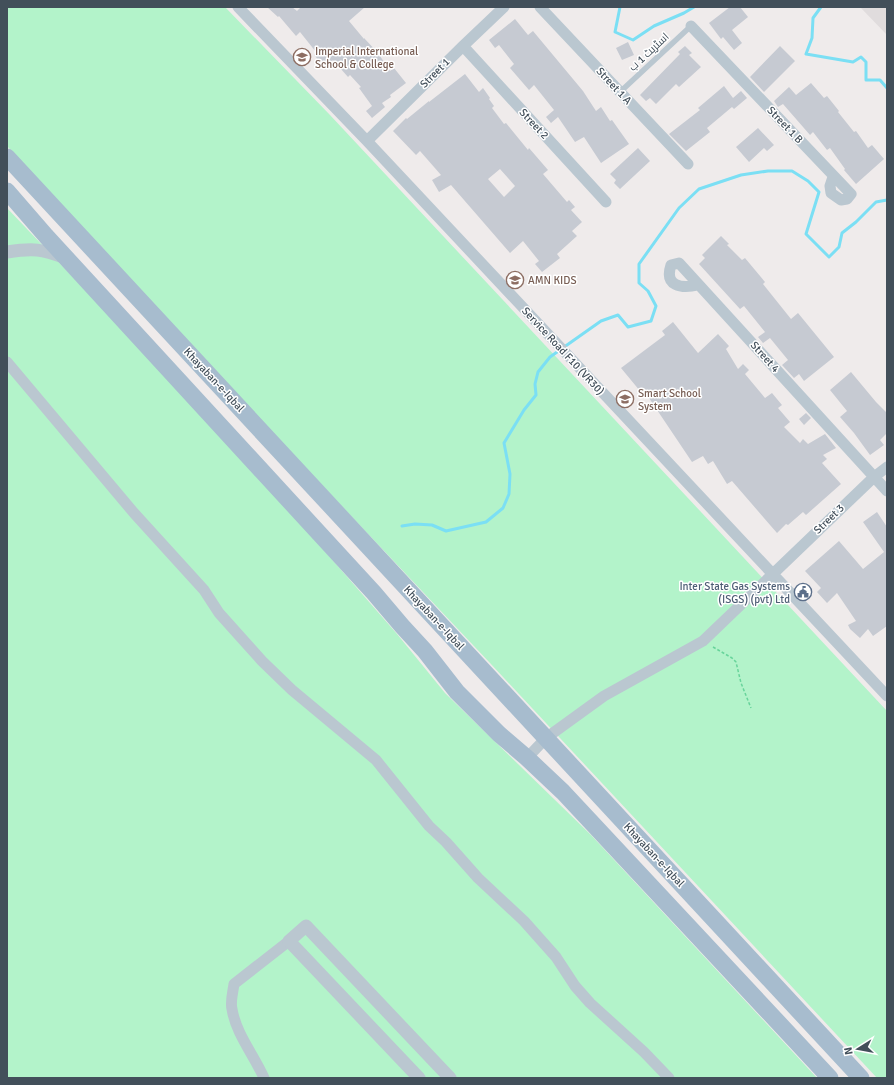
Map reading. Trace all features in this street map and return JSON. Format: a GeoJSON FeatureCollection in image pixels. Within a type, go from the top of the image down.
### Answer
{"type":"FeatureCollection","features":[{"type":"Feature","properties":{"kind":"main road","name":"Khayaban-e-Iqbal"},"geometry":{"type":"LineString","coordinates":[[7,157],[861,1078]]}},
{"type":"Feature","properties":{"kind":"main road"},"geometry":{"type":"LineString","coordinates":[[7,191],[67,259],[374,593],[425,651],[456,692],[499,734],[563,792],[830,1078]]}},
{"type":"Feature","properties":{"kind":"street","name":"Service Road F10 (VR30)"},"geometry":{"type":"LineString","coordinates":[[238,7],[367,141],[887,696]]}},
{"type":"Feature","properties":{"kind":"street","name":"Street 1"},"geometry":{"type":"LineString","coordinates":[[367,141],[504,7]]}},
{"type":"Feature","properties":{"kind":"street","name":"Street 1 A"},"geometry":{"type":"LineString","coordinates":[[540,7],[688,164]]}},
{"type":"Feature","properties":{"kind":"street","name":"Street 1 B"},"geometry":{"type":"LineString","coordinates":[[691,26],[851,194],[847,199],[841,200],[831,193],[830,186],[833,177]]}},
{"type":"Feature","properties":{"kind":"street","name":"Street 2"},"geometry":{"type":"LineString","coordinates":[[463,46],[606,202]]}},
{"type":"Feature","properties":{"kind":"street"},"geometry":{"type":"LineString","coordinates":[[7,252],[33,249],[42,250],[67,259]]}},
{"type":"Feature","properties":{"kind":"street","name":"Street 4"},"geometry":{"type":"LineString","coordinates":[[698,286],[687,288],[675,285],[670,276],[669,271],[671,265],[680,263],[887,491]]}},
{"type":"Feature","properties":{"kind":"street"},"geometry":{"type":"LineString","coordinates":[[7,362],[134,513],[204,590],[219,613],[262,661],[292,690],[376,760],[429,826],[446,842],[478,878],[524,921],[556,957],[575,986],[590,1003],[644,1052],[669,1078]]}},
{"type":"Feature","properties":{"kind":"street","name":"Street 3"},"geometry":{"type":"LineString","coordinates":[[527,758],[546,738],[604,696],[703,641],[874,477],[887,467]]}},
{"type":"Feature","properties":{"kind":"street"},"geometry":{"type":"LineString","coordinates":[[264,1078],[235,1021],[231,1008],[234,984],[289,942],[306,926],[450,1078]]}},
{"type":"Feature","properties":{"kind":"street"},"geometry":{"type":"LineString","coordinates":[[289,942],[419,1078]]}},
{"type":"Feature","properties":{"kind":"lane","name":"اسٹریٹ 1 ب"},"geometry":{"type":"LineString","coordinates":[[620,92],[691,26]]}},
{"type":"Feature","properties":{"kind":"path"},"geometry":{"type":"LineString","coordinates":[[703,641],[732,658],[736,662],[741,683],[751,708]]}},
{"type":"Feature","properties":{"kind":"shaded area"},"geometry":{"type":"Polygon","coordinates":[[[860,7],[887,7],[887,35],[860,7]]]}},
{"type":"Feature","properties":{"kind":"green space"},"geometry":{"type":"Polygon","coordinates":[[[7,7],[225,7],[330,115],[887,711],[887,1078],[877,1078],[490,663],[284,445],[7,146],[7,7]]]}},
{"type":"Feature","properties":{"kind":"green space"},"geometry":{"type":"Polygon","coordinates":[[[7,208],[148,356],[275,494],[397,634],[445,693],[591,835],[817,1078],[7,1078],[7,208]]]}},
{"type":"Feature","properties":{"kind":"building"},"geometry":{"type":"Polygon","coordinates":[[[267,7],[292,7],[297,11],[301,7],[365,7],[349,21],[378,53],[390,71],[394,68],[406,83],[382,103],[385,107],[372,118],[366,111],[372,106],[359,88],[361,87],[350,75],[348,77],[333,60],[325,67],[314,55],[316,52],[300,32],[296,36],[279,16],[278,17],[267,7]]]}},
{"type":"Feature","properties":{"kind":"building"},"geometry":{"type":"Polygon","coordinates":[[[730,7],[740,7],[748,17],[732,30],[742,43],[734,50],[723,37],[721,39],[709,23],[730,7]]]}},
{"type":"Feature","properties":{"kind":"building"},"geometry":{"type":"Polygon","coordinates":[[[515,19],[528,35],[533,31],[583,91],[596,111],[601,107],[610,121],[612,120],[629,144],[601,163],[584,137],[575,142],[558,117],[551,123],[546,117],[554,110],[534,85],[529,90],[510,68],[514,64],[499,45],[495,48],[489,40],[515,19]]]}},
{"type":"Feature","properties":{"kind":"building"},"geometry":{"type":"Polygon","coordinates":[[[628,42],[634,55],[622,60],[616,48],[628,42]]]}},
{"type":"Feature","properties":{"kind":"building"},"geometry":{"type":"Polygon","coordinates":[[[685,46],[692,53],[689,55],[701,67],[679,87],[676,84],[656,104],[650,98],[646,101],[640,95],[680,54],[678,52],[685,46]]]}},
{"type":"Feature","properties":{"kind":"building"},"geometry":{"type":"Polygon","coordinates":[[[780,46],[795,61],[764,92],[750,77],[780,46]]]}},
{"type":"Feature","properties":{"kind":"building"},"geometry":{"type":"Polygon","coordinates":[[[465,74],[479,92],[483,88],[494,106],[492,108],[504,124],[506,123],[528,150],[529,148],[548,170],[543,174],[567,202],[569,200],[575,207],[571,210],[582,222],[572,231],[577,236],[557,254],[560,258],[542,272],[535,264],[539,261],[523,241],[510,253],[451,185],[439,192],[432,180],[441,175],[420,151],[416,155],[393,131],[406,118],[407,119],[465,74]],[[500,169],[488,179],[504,197],[515,186],[500,169]]]}},
{"type":"Feature","properties":{"kind":"building"},"geometry":{"type":"Polygon","coordinates":[[[811,83],[824,98],[827,96],[839,111],[838,112],[854,132],[856,131],[868,148],[872,145],[884,159],[856,184],[844,170],[845,169],[830,148],[827,150],[813,132],[810,135],[783,104],[778,107],[774,101],[789,87],[796,95],[811,83]]]}},
{"type":"Feature","properties":{"kind":"building"},"geometry":{"type":"Polygon","coordinates":[[[724,86],[733,98],[741,91],[747,98],[734,109],[732,107],[707,128],[710,132],[686,151],[669,134],[700,110],[698,108],[724,86]]]}},
{"type":"Feature","properties":{"kind":"building"},"geometry":{"type":"Polygon","coordinates":[[[758,128],[774,145],[767,151],[764,148],[749,162],[736,147],[758,128]]]}},
{"type":"Feature","properties":{"kind":"building"},"geometry":{"type":"Polygon","coordinates":[[[638,148],[650,161],[620,189],[614,183],[616,180],[610,174],[638,148]]]}},
{"type":"Feature","properties":{"kind":"building"},"geometry":{"type":"Polygon","coordinates":[[[721,236],[729,244],[727,245],[742,260],[745,258],[765,282],[763,284],[791,319],[798,313],[834,357],[804,381],[799,374],[794,378],[782,365],[788,360],[770,338],[763,343],[758,337],[765,332],[744,306],[740,309],[699,264],[705,258],[702,255],[721,236]]]}},
{"type":"Feature","properties":{"kind":"building"},"geometry":{"type":"Polygon","coordinates":[[[673,322],[698,353],[718,334],[729,346],[726,349],[738,369],[743,364],[749,370],[745,374],[765,398],[772,393],[782,405],[778,408],[790,422],[784,427],[800,443],[803,439],[808,444],[825,434],[836,448],[823,455],[827,459],[822,463],[841,484],[806,515],[803,512],[788,525],[786,524],[777,533],[732,481],[727,484],[713,461],[708,464],[703,456],[692,462],[647,395],[645,397],[621,368],[665,335],[662,331],[673,322]]]}},
{"type":"Feature","properties":{"kind":"building"},"geometry":{"type":"Polygon","coordinates":[[[851,372],[887,413],[887,433],[880,440],[884,445],[870,455],[840,417],[847,411],[830,390],[851,372]]]}},
{"type":"Feature","properties":{"kind":"building"},"geometry":{"type":"Polygon","coordinates":[[[806,413],[811,418],[804,425],[799,419],[806,413]]]}},
{"type":"Feature","properties":{"kind":"building"},"geometry":{"type":"Polygon","coordinates":[[[877,512],[887,527],[887,626],[873,636],[868,629],[860,638],[850,629],[848,625],[856,621],[837,593],[827,603],[817,592],[821,588],[805,571],[839,541],[863,569],[884,552],[863,522],[877,512]]]}},
{"type":"Feature","properties":{"kind":"waterway"},"geometry":{"type":"LineString","coordinates":[[620,7],[615,32],[633,40],[654,26],[694,7]]}},
{"type":"Feature","properties":{"kind":"waterway"},"geometry":{"type":"LineString","coordinates":[[821,7],[813,18],[812,38],[806,54],[853,62],[861,57],[866,62],[866,80],[880,80],[887,88]]}},
{"type":"Feature","properties":{"kind":"waterway"},"geometry":{"type":"LineString","coordinates":[[402,526],[415,524],[432,525],[446,531],[486,522],[503,508],[509,494],[510,474],[504,443],[524,410],[536,395],[535,384],[538,372],[550,357],[601,321],[618,315],[628,327],[651,321],[656,306],[648,291],[639,283],[639,264],[679,208],[699,189],[741,175],[768,171],[792,171],[808,181],[819,192],[806,234],[829,257],[839,247],[842,233],[856,222],[876,202],[887,200]]}},
{"type":"Feature","properties":{"kind":"place","name":"Imperial International School & College"},"geometry":{"type":"Point","coordinates":[302,57]}},
{"type":"Feature","properties":{"kind":"place","name":"AMN KIDS"},"geometry":{"type":"Point","coordinates":[515,280]}},
{"type":"Feature","properties":{"kind":"place","name":"Smart School System"},"geometry":{"type":"Point","coordinates":[625,399]}},
{"type":"Feature","properties":{"kind":"place","name":"Inter State Gas Systems (ISGS) (pvt) Ltd"},"geometry":{"type":"Point","coordinates":[803,592]}}]}
